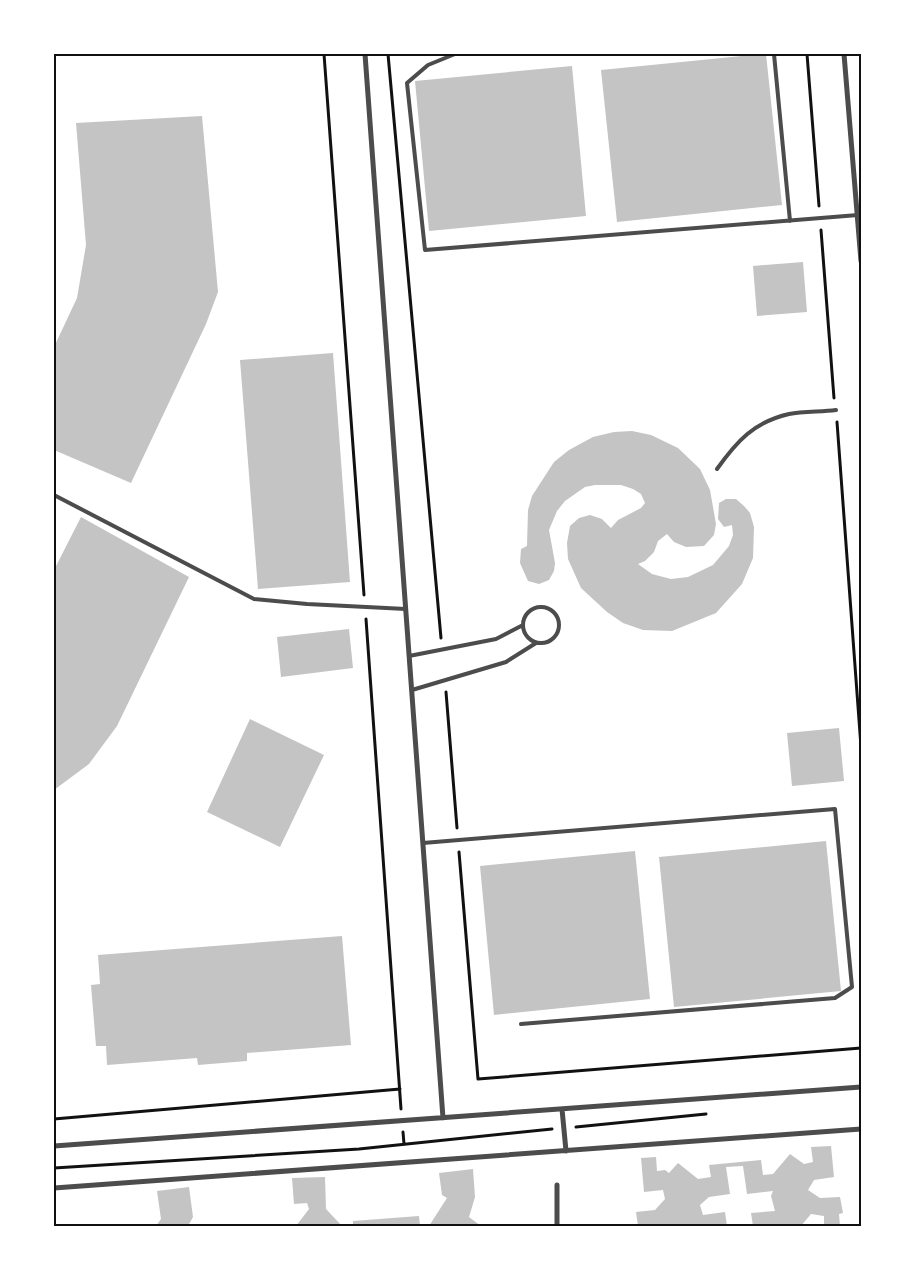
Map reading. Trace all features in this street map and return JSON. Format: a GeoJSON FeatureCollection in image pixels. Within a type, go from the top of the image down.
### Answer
{"type":"FeatureCollection","features":[{"type":"Feature","properties":{"kind":"street"},"geometry":{"type":"LineString","coordinates":[[365,54],[444,1118]]}},
{"type":"Feature","properties":{"kind":"street"},"geometry":{"type":"LineString","coordinates":[[844,54],[861,260]]}},
{"type":"Feature","properties":{"kind":"street"},"geometry":{"type":"LineString","coordinates":[[54,1146],[861,1087]]}},
{"type":"Feature","properties":{"kind":"street"},"geometry":{"type":"LineString","coordinates":[[562,1109],[566,1151]]}},
{"type":"Feature","properties":{"kind":"street"},"geometry":{"type":"LineString","coordinates":[[54,1188],[861,1129]]}},
{"type":"Feature","properties":{"kind":"street"},"geometry":{"type":"LineString","coordinates":[[556,1185],[557,1226]]}},
{"type":"Feature","properties":{"kind":"lane"},"geometry":{"type":"LineString","coordinates":[[455,54],[428,65],[408,84],[425,250],[858,215]]}},
{"type":"Feature","properties":{"kind":"lane"},"geometry":{"type":"LineString","coordinates":[[774,54],[790,221]]}},
{"type":"Feature","properties":{"kind":"lane"},"geometry":{"type":"LineString","coordinates":[[716,469],[739,439],[764,422],[790,414],[836,410]]}},
{"type":"Feature","properties":{"kind":"lane"},"geometry":{"type":"LineString","coordinates":[[54,495],[254,598],[307,604],[406,609]]}},
{"type":"Feature","properties":{"kind":"lane"},"geometry":{"type":"LineString","coordinates":[[412,690],[506,662],[536,643],[548,642],[557,634],[559,622],[553,612],[542,607],[531,610],[526,614],[523,625],[527,636],[536,643]]}},
{"type":"Feature","properties":{"kind":"lane"},"geometry":{"type":"LineString","coordinates":[[409,656],[442,648],[496,639],[523,625]]}},
{"type":"Feature","properties":{"kind":"lane"},"geometry":{"type":"LineString","coordinates":[[423,844],[835,809],[852,987],[836,998],[521,1024]]}},
{"type":"Feature","properties":{"kind":"path"},"geometry":{"type":"LineString","coordinates":[[388,54],[442,648]]}},
{"type":"Feature","properties":{"kind":"path"},"geometry":{"type":"LineString","coordinates":[[445,680],[478,1079],[861,1048]]}},
{"type":"Feature","properties":{"kind":"path"},"geometry":{"type":"LineString","coordinates":[[54,1119],[400,1089]]}},
{"type":"Feature","properties":{"kind":"path"},"geometry":{"type":"LineString","coordinates":[[573,1127],[712,1114]]}},
{"type":"Feature","properties":{"kind":"path"},"geometry":{"type":"LineString","coordinates":[[54,1168],[359,1148],[553,1129]]}},
{"type":"Feature","properties":{"kind":"building"},"geometry":{"type":"Polygon","coordinates":[[[766,54],[782,205],[617,222],[601,70],[766,54]]]}},
{"type":"Feature","properties":{"kind":"building"},"geometry":{"type":"Polygon","coordinates":[[[572,66],[586,216],[429,231],[415,81],[572,66]]]}},
{"type":"Feature","properties":{"kind":"building"},"geometry":{"type":"Polygon","coordinates":[[[202,116],[218,292],[206,324],[131,483],[54,450],[54,347],[77,298],[86,245],[76,123],[202,116]]]}},
{"type":"Feature","properties":{"kind":"building"},"geometry":{"type":"Polygon","coordinates":[[[803,262],[807,312],[757,316],[753,266],[803,262]]]}},
{"type":"Feature","properties":{"kind":"building"},"geometry":{"type":"Polygon","coordinates":[[[333,353],[350,582],[258,589],[240,360],[333,353]]]}},
{"type":"Feature","properties":{"kind":"building"},"geometry":{"type":"Polygon","coordinates":[[[632,431],[651,435],[678,448],[700,469],[710,490],[716,524],[714,535],[704,546],[686,547],[674,542],[667,534],[658,541],[654,552],[645,561],[638,564],[652,574],[671,579],[688,577],[713,565],[729,546],[733,535],[732,525],[724,527],[718,519],[719,503],[726,499],[736,499],[744,506],[750,513],[754,527],[753,558],[742,584],[716,613],[672,631],[643,630],[623,623],[607,612],[581,588],[568,559],[567,543],[570,526],[579,518],[590,515],[602,519],[611,528],[618,520],[641,508],[645,503],[641,494],[633,489],[621,485],[595,485],[585,487],[565,501],[557,511],[549,530],[555,563],[554,571],[549,580],[539,584],[528,581],[520,563],[521,549],[527,546],[528,510],[532,496],[554,462],[569,450],[593,437],[614,432],[632,431]]]}},
{"type":"Feature","properties":{"kind":"building"},"geometry":{"type":"Polygon","coordinates":[[[81,517],[189,577],[117,726],[89,764],[54,790],[54,570],[81,517]]]}},
{"type":"Feature","properties":{"kind":"building"},"geometry":{"type":"Polygon","coordinates":[[[349,629],[353,668],[281,677],[277,637],[349,629]]]}},
{"type":"Feature","properties":{"kind":"building"},"geometry":{"type":"Polygon","coordinates":[[[250,719],[324,755],[280,847],[207,812],[250,719]]]}},
{"type":"Feature","properties":{"kind":"building"},"geometry":{"type":"Polygon","coordinates":[[[839,728],[844,781],[792,786],[787,733],[839,728]]]}},
{"type":"Feature","properties":{"kind":"building"},"geometry":{"type":"Polygon","coordinates":[[[826,841],[841,991],[674,1007],[659,857],[826,841]]]}},
{"type":"Feature","properties":{"kind":"building"},"geometry":{"type":"Polygon","coordinates":[[[635,851],[650,999],[494,1015],[480,866],[635,851]]]}},
{"type":"Feature","properties":{"kind":"building"},"geometry":{"type":"Polygon","coordinates":[[[342,936],[351,1045],[247,1053],[247,1061],[198,1065],[197,1058],[107,1065],[106,1046],[96,1046],[91,985],[100,984],[98,955],[342,936]]]}},
{"type":"Feature","properties":{"kind":"building"},"geometry":{"type":"Polygon","coordinates":[[[831,1146],[834,1177],[814,1180],[808,1190],[820,1198],[840,1197],[843,1213],[839,1214],[840,1226],[824,1226],[824,1216],[811,1214],[801,1226],[753,1226],[751,1213],[775,1211],[771,1196],[773,1191],[747,1194],[743,1166],[726,1167],[730,1194],[709,1197],[700,1205],[703,1215],[725,1212],[727,1226],[638,1226],[636,1212],[655,1210],[665,1199],[663,1190],[644,1192],[641,1158],[656,1157],[657,1171],[665,1170],[669,1173],[678,1163],[698,1179],[711,1177],[709,1165],[761,1160],[763,1175],[773,1174],[790,1154],[804,1164],[813,1162],[811,1147],[831,1146]]]}},
{"type":"Feature","properties":{"kind":"building"},"geometry":{"type":"Polygon","coordinates":[[[473,1169],[475,1197],[469,1217],[481,1226],[429,1226],[447,1198],[442,1195],[439,1173],[473,1169]]]}},
{"type":"Feature","properties":{"kind":"building"},"geometry":{"type":"Polygon","coordinates":[[[325,1177],[326,1209],[342,1226],[296,1226],[309,1209],[307,1203],[294,1204],[292,1178],[325,1177]]]}},
{"type":"Feature","properties":{"kind":"building"},"geometry":{"type":"Polygon","coordinates":[[[189,1187],[193,1217],[188,1226],[156,1226],[161,1219],[157,1191],[189,1187]]]}},
{"type":"Feature","properties":{"kind":"building"},"geometry":{"type":"Polygon","coordinates":[[[419,1216],[420,1226],[353,1226],[353,1221],[419,1216]]]}}]}
